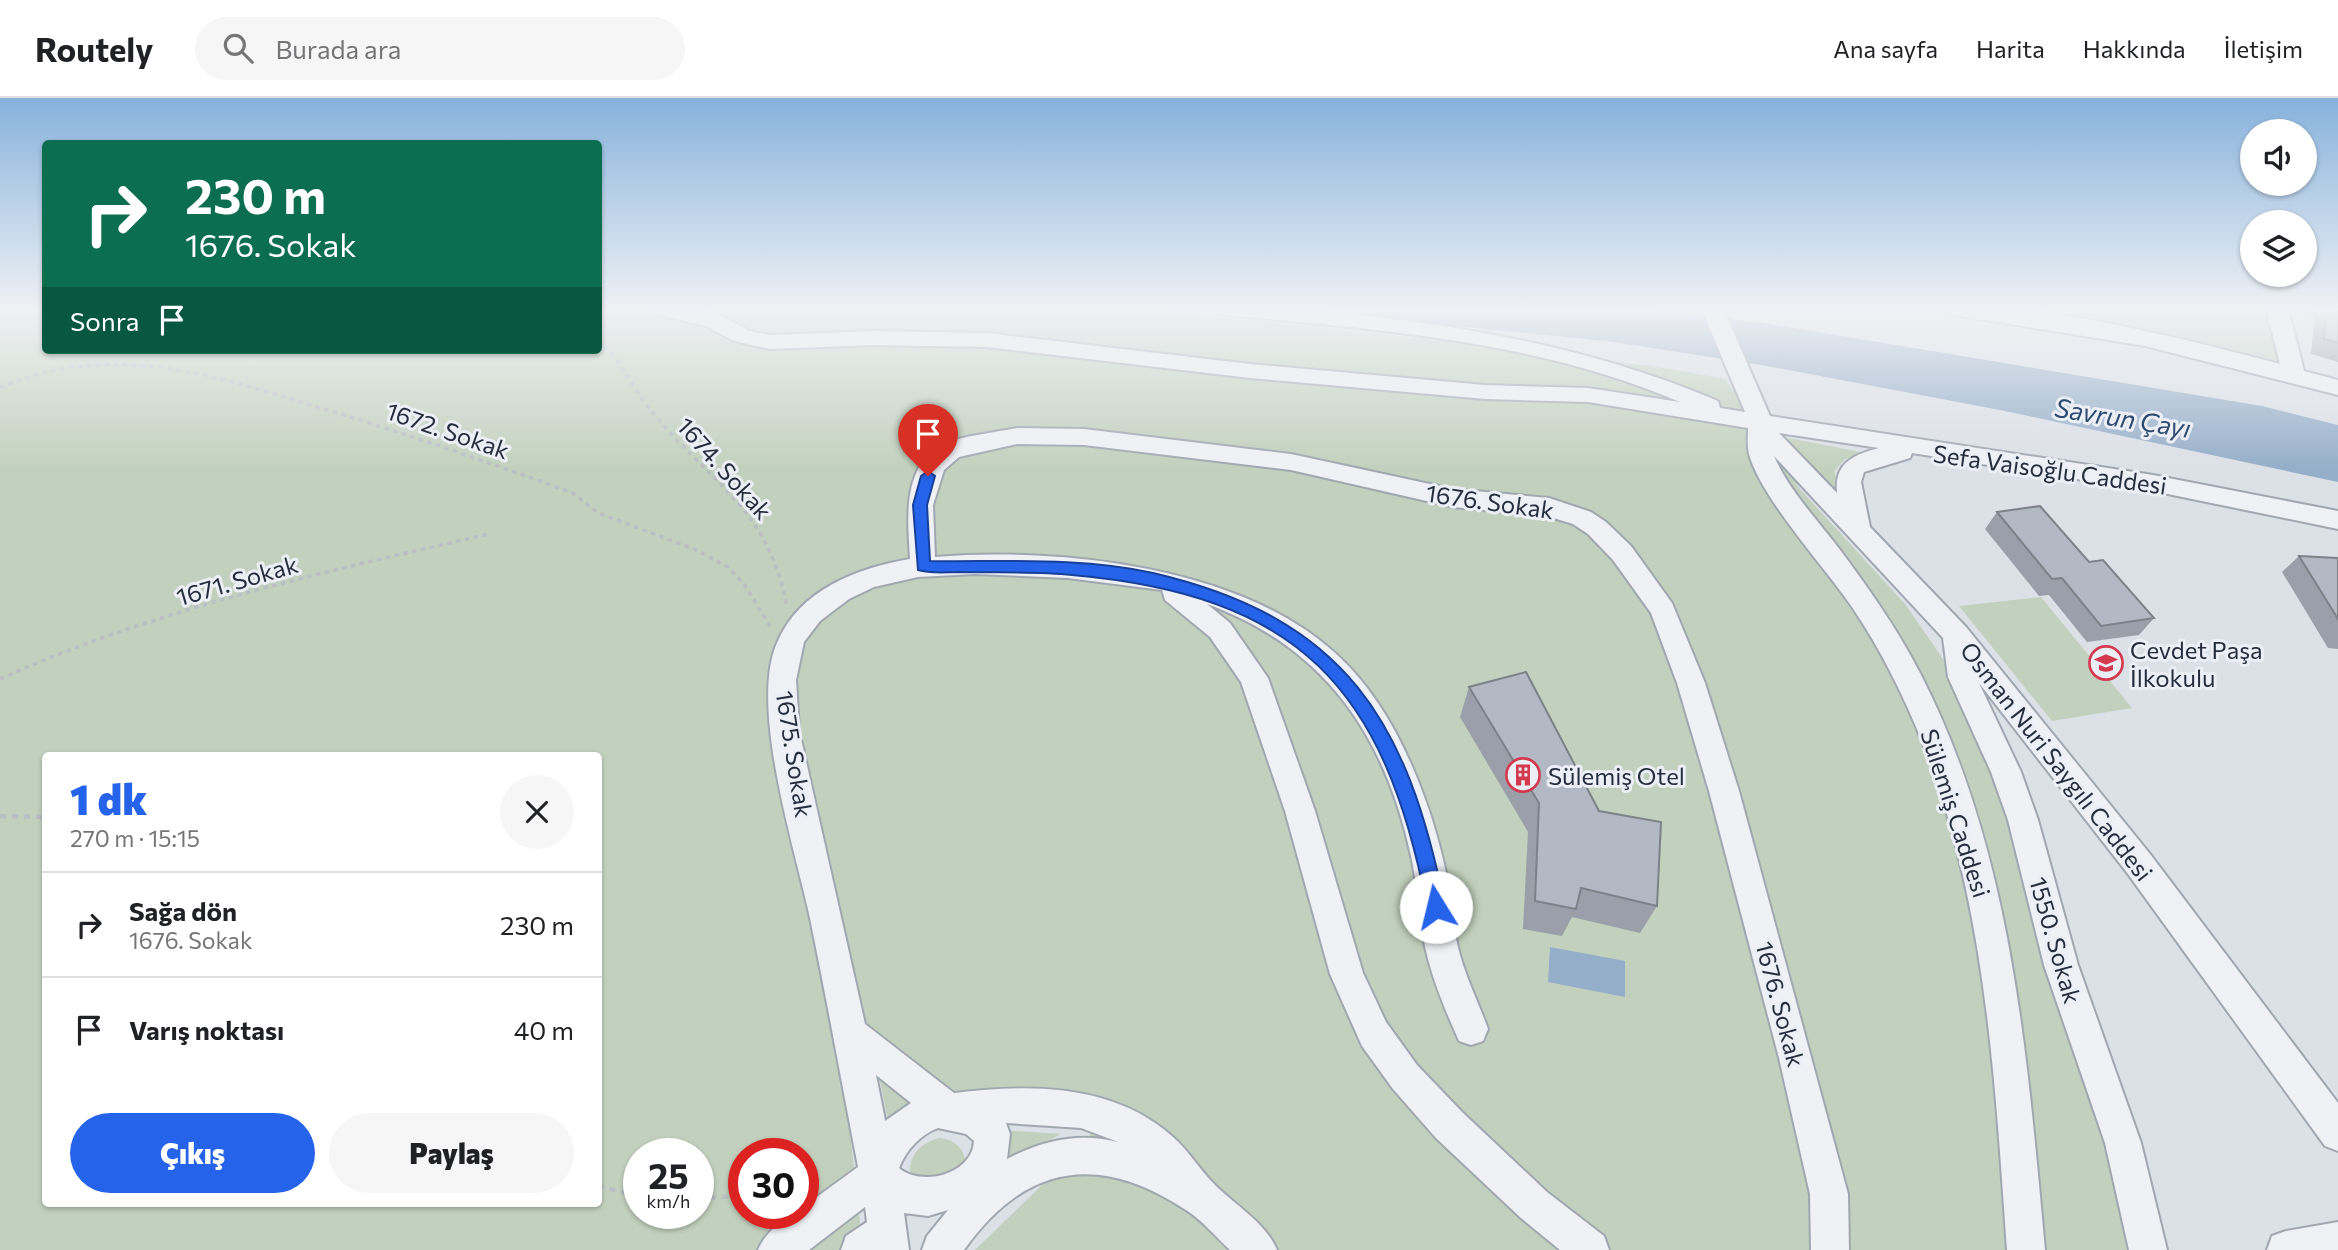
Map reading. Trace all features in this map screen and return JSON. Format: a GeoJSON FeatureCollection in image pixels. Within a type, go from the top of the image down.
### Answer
{"type":"FeatureCollection","features":[{"type":"Feature","properties":{"kind":"street","name":"Sefa Vaisoğlu Caddesi"},"geometry":{"type":"LineString","coordinates":[[1172,362],[1485,392],[1588,395],[1751,417],[1918,449],[2190,490],[2338,520]]}},
{"type":"Feature","properties":{"kind":"street"},"geometry":{"type":"LineString","coordinates":[[1593,362],[1653,379],[1751,417]]}},
{"type":"Feature","properties":{"kind":"street"},"geometry":{"type":"LineString","coordinates":[[1731,362],[1751,417]]}},
{"type":"Feature","properties":{"kind":"street"},"geometry":{"type":"LineString","coordinates":[[2238,362],[2338,388]]}},
{"type":"Feature","properties":{"kind":"street"},"geometry":{"type":"LineString","coordinates":[[2291,362],[2294,375]]}},
{"type":"Feature","properties":{"kind":"street","name":"Osman Nuri Saygılı Caddesi"},"geometry":{"type":"LineString","coordinates":[[1751,417],[1956,634],[2162,894],[2338,1133]]}},
{"type":"Feature","properties":{"kind":"street","name":"Sülemiş Caddesi"},"geometry":{"type":"LineString","coordinates":[[1751,417],[1760,452],[1772,480],[1859,599],[1891,648],[1907,676],[1947,772],[1987,907],[2002,997],[2026,1250]]}},
{"type":"Feature","properties":{"kind":"street","name":"1676. Sokak"},"geometry":{"type":"LineString","coordinates":[[923,566],[920,505],[923,489],[934,465],[951,451],[1017,436],[1084,437],[1291,462],[1453,498],[1549,507],[1582,518],[1597,528],[1622,553],[1656,598],[1677,640],[1691,683],[1724,791],[1799,1070],[1829,1194],[1830,1250]]}},
{"type":"Feature","properties":{"kind":"street"},"geometry":{"type":"LineString","coordinates":[[1858,529],[1847,480],[1850,469],[1860,461],[1918,449]]}},
{"type":"Feature","properties":{"kind":"street"},"geometry":{"type":"LineString","coordinates":[[790,643],[811,614],[846,588],[883,574],[923,566],[1070,569],[1151,578],[1216,597],[1267,619],[1314,651],[1357,696],[1381,734],[1407,794],[1433,884],[1443,953],[1471,1029]]}},
{"type":"Feature","properties":{"kind":"street"},"geometry":{"type":"LineString","coordinates":[[1151,578],[1208,617],[1237,651],[1254,678],[1300,811],[1347,974],[1374,1034],[1405,1077],[1448,1125],[1534,1205],[1590,1250]]}},
{"type":"Feature","properties":{"kind":"street","name":"1550. Sokak"},"geometry":{"type":"LineString","coordinates":[[1956,634],[1962,677],[2006,772],[2023,820],[2064,976],[2123,1143],[2148,1250]]}},
{"type":"Feature","properties":{"kind":"street","name":"1675. Sokak"},"geometry":{"type":"LineString","coordinates":[[790,643],[781,690],[791,761],[878,1175]]}},
{"type":"Feature","properties":{"kind":"street"},"geometry":{"type":"LineString","coordinates":[[850,1034],[949,1111],[972,1118],[985,1130],[992,1147],[993,1166],[989,1182],[981,1198],[969,1210],[941,1250]]}},
{"type":"Feature","properties":{"kind":"street"},"geometry":{"type":"LineString","coordinates":[[879,1243],[878,1175],[891,1141],[904,1125],[920,1115],[1004,1104],[1045,1105],[1108,1119],[1151,1143],[1200,1197],[1258,1250]]}},
{"type":"Feature","properties":{"kind":"street"},"geometry":{"type":"LineString","coordinates":[[878,1175],[892,1207],[905,1217],[920,1223],[937,1224],[969,1210],[1009,1179],[1040,1161],[1061,1154],[1107,1157],[1200,1197]]}},
{"type":"Feature","properties":{"kind":"street"},"geometry":{"type":"LineString","coordinates":[[776,1250],[878,1175]]}},
{"type":"Feature","properties":{"kind":"street"},"geometry":{"type":"LineString","coordinates":[[2286,1250],[2338,1241]]}},
{"type":"Feature","properties":{"kind":"path","name":"1674. Sokak"},"geometry":{"type":"LineString","coordinates":[[619,362],[648,407],[731,495],[766,541],[782,582],[790,643]]}},
{"type":"Feature","properties":{"kind":"path","name":"1672. Sokak"},"geometry":{"type":"LineString","coordinates":[[0,388],[52,370],[118,364],[158,365],[190,370],[375,423],[573,493],[598,513],[621,524],[715,558],[744,584],[790,643]]}},
{"type":"Feature","properties":{"kind":"path","name":"1671. Sokak"},"geometry":{"type":"LineString","coordinates":[[0,679],[38,661],[167,617],[294,581],[489,534]]}},
{"type":"Feature","properties":{"kind":"path"},"geometry":{"type":"LineString","coordinates":[[0,816],[42,817]]}},
{"type":"Feature","properties":{"kind":"path"},"geometry":{"type":"LineString","coordinates":[[602,1187],[623,1192]]}},
{"type":"Feature","properties":{"kind":"green space"},"geometry":{"type":"Polygon","coordinates":[[[0,362],[1615,362],[1725,379],[1799,488],[1905,604],[1943,659],[1976,730],[2003,791],[2101,1102],[2129,1250],[975,1250],[1042,1185],[1073,1168],[1094,1169],[1086,1101],[965,1097],[939,1088],[843,1068],[863,1250],[0,1250],[0,362]]]}},
{"type":"Feature","properties":{"kind":"green space"},"geometry":{"type":"Polygon","coordinates":[[[2255,362],[2281,362],[2283,369],[2255,362]]]}},
{"type":"Feature","properties":{"kind":"green space"},"geometry":{"type":"Polygon","coordinates":[[[1789,438],[1860,452],[1857,456],[1845,459],[1834,471],[1845,502],[1786,442],[1789,438]]]}},
{"type":"Feature","properties":{"kind":"green space"},"geometry":{"type":"Polygon","coordinates":[[[2041,597],[2132,708],[2052,721],[1959,606],[2041,597]]]}},
{"type":"Feature","properties":{"kind":"green space"},"geometry":{"type":"Polygon","coordinates":[[[879,1076],[922,1103],[889,1127],[879,1076]]]}},
{"type":"Feature","properties":{"kind":"green space"},"geometry":{"type":"Polygon","coordinates":[[[1001,1130],[1061,1134],[1007,1162],[1001,1130]]]}},
{"type":"Feature","properties":{"kind":"green space"},"geometry":{"type":"Polygon","coordinates":[[[939,1138],[952,1142],[961,1149],[965,1160],[965,1174],[912,1183],[910,1167],[915,1154],[925,1144],[939,1138]]]}},
{"type":"Feature","properties":{"kind":"water","name":"Savrun Çayı"},"geometry":{"type":"Polygon","coordinates":[[[1740,362],[1997,362],[2262,406],[2338,425],[2338,482],[2000,410],[1740,362]]]}},
{"type":"Feature","properties":{"kind":"water"},"geometry":{"type":"Polygon","coordinates":[[[1550,947],[1625,961],[1625,997],[1548,982],[1550,947]]]}},
{"type":"Feature","properties":{"kind":"building"},"geometry":{"type":"Polygon","coordinates":[[[2040,506],[2089,562],[2103,560],[2154,618],[2101,626],[2062,578],[2052,579],[1997,512],[2040,506]]]}},
{"type":"Feature","properties":{"kind":"building"},"geometry":{"type":"Polygon","coordinates":[[[2299,556],[2338,558],[2338,619],[2299,556]]]}},
{"type":"Feature","properties":{"kind":"building"},"geometry":{"type":"Polygon","coordinates":[[[1526,672],[1599,811],[1661,822],[1657,906],[1581,888],[1576,909],[1535,901],[1539,803],[1469,687],[1526,672]]]}},
{"type":"Feature","properties":{"kind":"place","name":"Cevdet Paşa İlkokulu"},"geometry":{"type":"Point","coordinates":[2106,663]}},
{"type":"Feature","properties":{"kind":"place","name":"Sülemiş Otel"},"geometry":{"type":"Point","coordinates":[1523,775]}},
{"type":"Feature","properties":{"kind":"route"},"geometry":{"type":"LineString","coordinates":[[928,476],[920,505],[923,566],[1070,569],[1151,578],[1216,597],[1267,619],[1314,651],[1338,673],[1357,696],[1381,734],[1407,794],[1423,842],[1436,907]]}}]}
